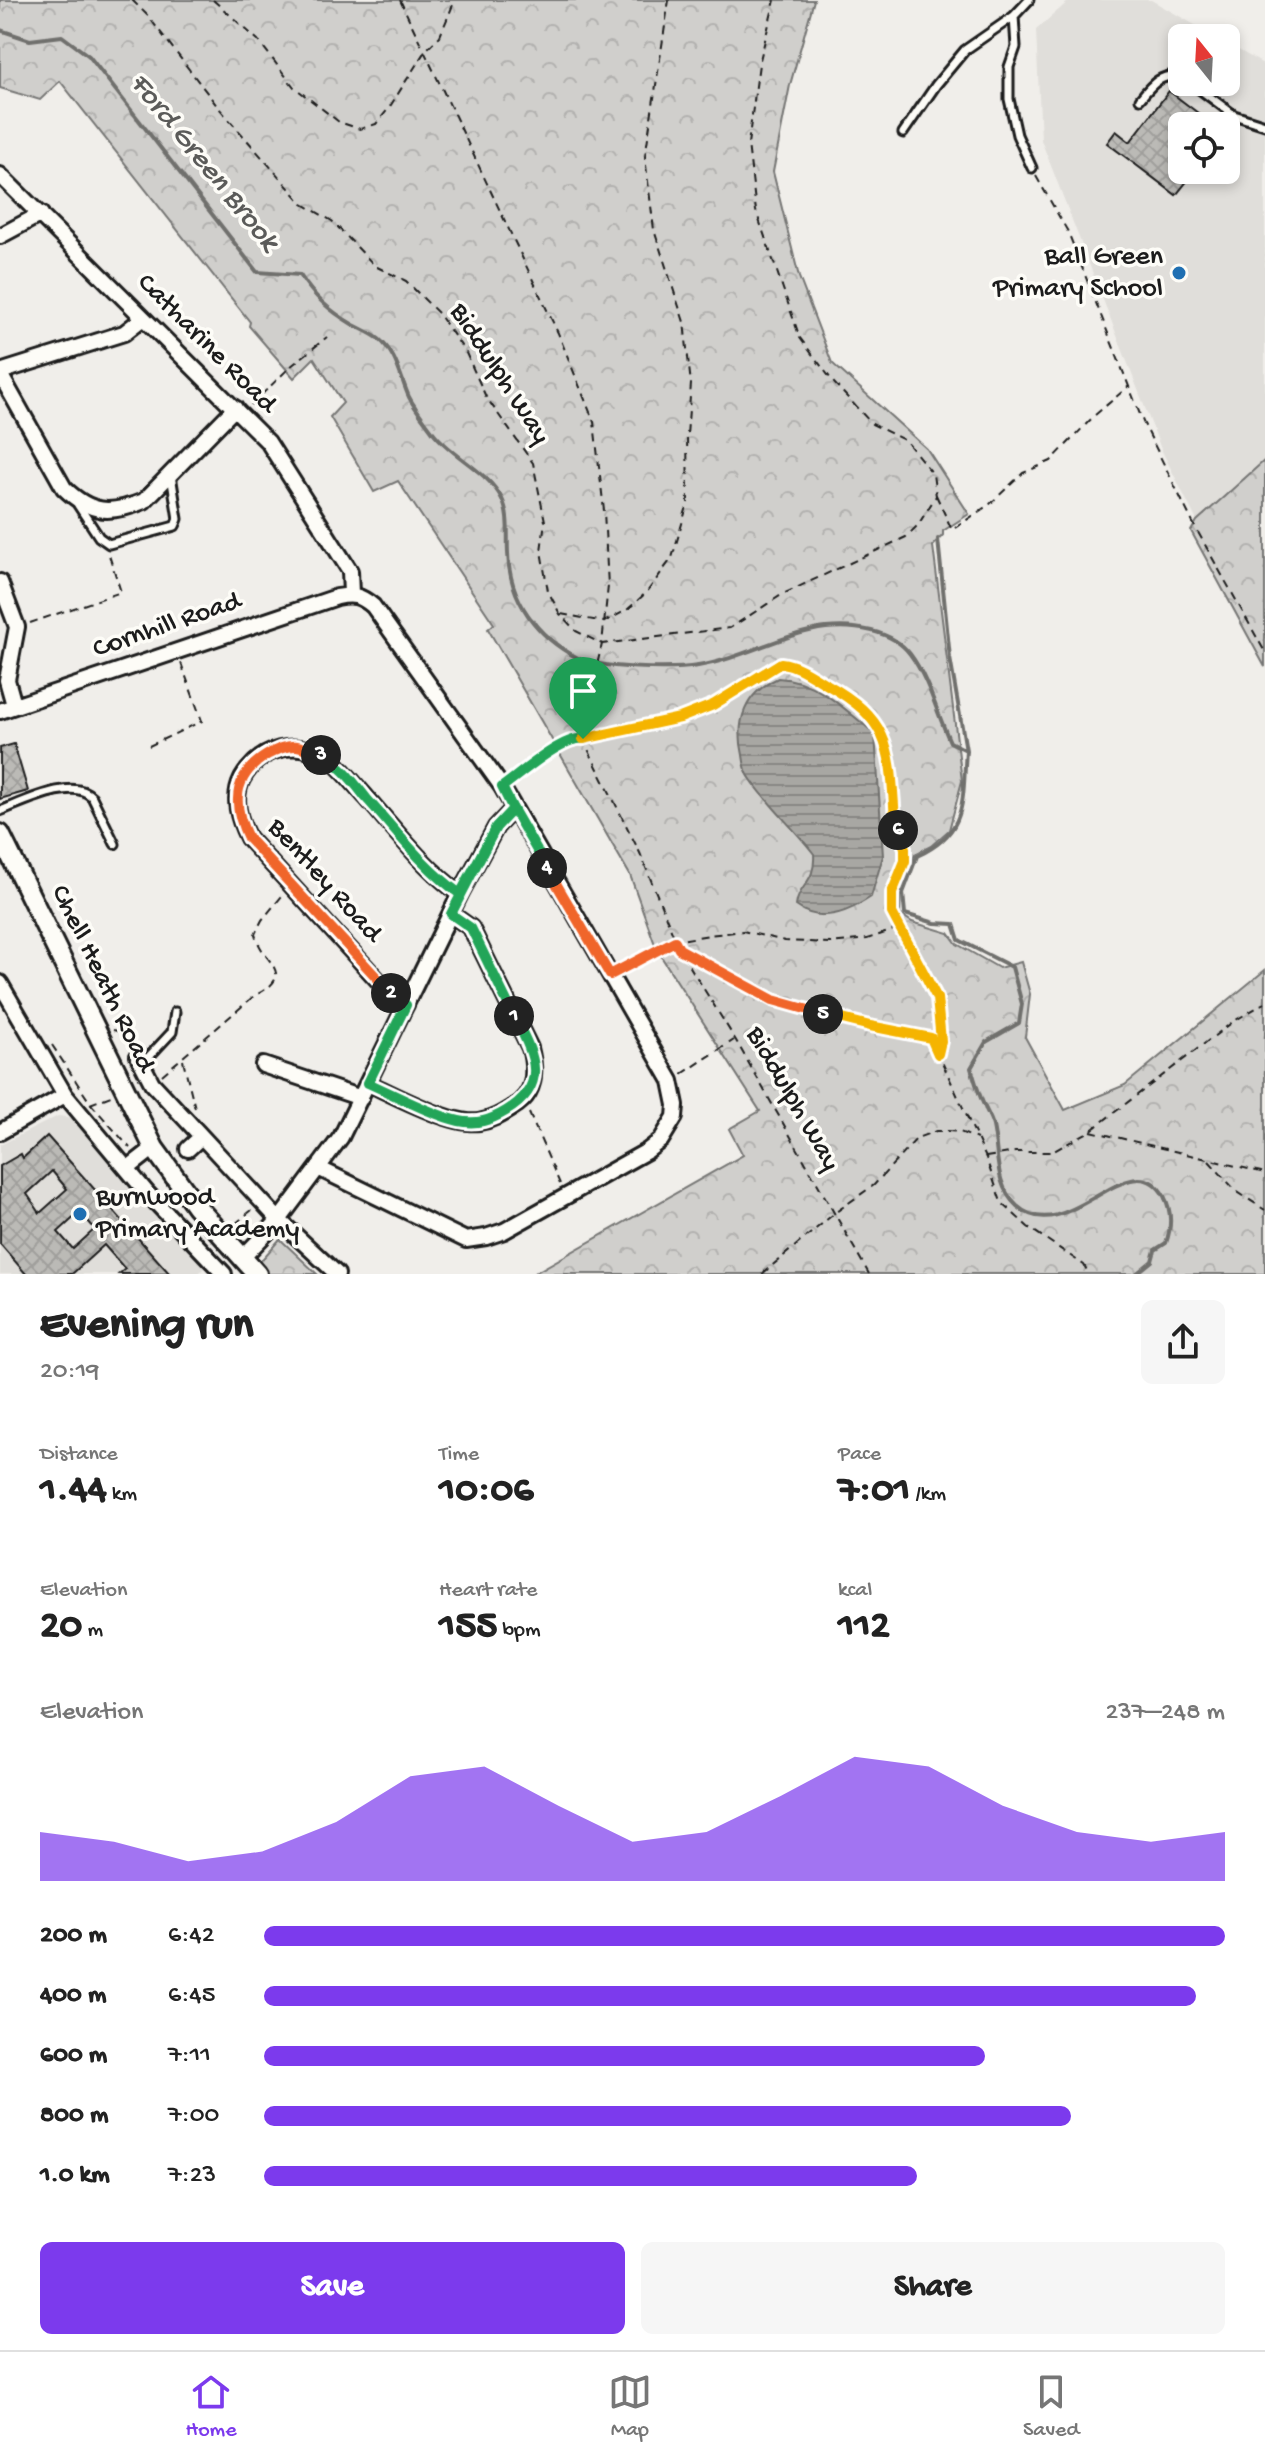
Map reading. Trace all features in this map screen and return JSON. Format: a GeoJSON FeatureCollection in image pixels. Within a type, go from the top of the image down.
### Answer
{"type":"FeatureCollection","features":[{"type":"Feature","properties":{"kind":"street","name":"Catharine Road"},"geometry":{"type":"LineString","coordinates":[[0,175],[268,442],[350,571],[351,594]]}},
{"type":"Feature","properties":{"kind":"street"},"geometry":{"type":"LineString","coordinates":[[0,236],[41,214]]}},
{"type":"Feature","properties":{"kind":"street"},"geometry":{"type":"LineString","coordinates":[[143,318],[124,333],[0,373],[64,488],[73,497],[91,509],[127,508],[144,501],[238,411]]}},
{"type":"Feature","properties":{"kind":"street"},"geometry":{"type":"LineString","coordinates":[[0,582],[17,627],[7,680],[7,708]]}},
{"type":"Feature","properties":{"kind":"street"},"geometry":{"type":"LineString","coordinates":[[318,1168],[466,1240],[486,1237],[504,1231],[647,1151],[661,1140],[675,1117],[676,1105],[671,1081],[502,787],[373,606],[362,597],[351,594]]}},
{"type":"Feature","properties":{"kind":"street","name":"Cornhill Road"},"geometry":{"type":"LineString","coordinates":[[7,708],[351,594]]}},
{"type":"Feature","properties":{"kind":"street","name":"Bentley Road"},"geometry":{"type":"LineString","coordinates":[[406,1005],[386,989],[248,838],[239,820],[237,797],[241,782],[252,764],[278,748],[298,746],[328,758],[437,877],[460,894]]}},
{"type":"Feature","properties":{"kind":"street"},"geometry":{"type":"LineString","coordinates":[[242,1258],[279,1220],[341,1137],[460,894],[496,827],[513,809]]}},
{"type":"Feature","properties":{"kind":"street","name":"Chell Heath Road"},"geometry":{"type":"LineString","coordinates":[[0,834],[125,1091],[147,1154],[257,1274]]}},
{"type":"Feature","properties":{"kind":"street"},"geometry":{"type":"LineString","coordinates":[[368,1083],[457,1121],[476,1123],[493,1119],[523,1101],[534,1079],[535,1067],[530,1048],[471,928],[451,914]]}},
{"type":"Feature","properties":{"kind":"street"},"geometry":{"type":"LineString","coordinates":[[0,983],[65,1095],[127,1169],[224,1274]]}},
{"type":"Feature","properties":{"kind":"street","name":"Chell Heath Road"},"geometry":{"type":"LineString","coordinates":[[140,1060],[152,1083],[187,1122],[279,1220],[337,1274]]}},
{"type":"Feature","properties":{"kind":"street"},"geometry":{"type":"LineString","coordinates":[[263,1065],[361,1098]]}},
{"type":"Feature","properties":{"kind":"street"},"geometry":{"type":"LineString","coordinates":[[0,1132],[65,1095]]}},
{"type":"Feature","properties":{"kind":"street"},"geometry":{"type":"LineString","coordinates":[[188,1149],[201,1137]]}},
{"type":"Feature","properties":{"kind":"street"},"geometry":{"type":"LineString","coordinates":[[127,1169],[147,1154]]}},
{"type":"Feature","properties":{"kind":"lane"},"geometry":{"type":"LineString","coordinates":[[903,133],[965,50],[985,39],[1029,0]]}},
{"type":"Feature","properties":{"kind":"lane"},"geometry":{"type":"LineString","coordinates":[[1014,16],[1016,47],[1009,67],[1009,99],[1017,135],[1032,168]]}},
{"type":"Feature","properties":{"kind":"lane"},"geometry":{"type":"LineString","coordinates":[[1140,99],[1153,83],[1168,75]]}},
{"type":"Feature","properties":{"kind":"lane"},"geometry":{"type":"LineString","coordinates":[[1209,96],[1234,115],[1265,125]]}},
{"type":"Feature","properties":{"kind":"lane"},"geometry":{"type":"LineString","coordinates":[[73,497],[99,537],[107,543],[175,526],[178,519],[171,475]]}},
{"type":"Feature","properties":{"kind":"lane"},"geometry":{"type":"LineString","coordinates":[[0,811],[59,790],[87,791],[115,844]]}},
{"type":"Feature","properties":{"kind":"lane"},"geometry":{"type":"LineString","coordinates":[[140,1060],[172,1032],[175,1012]]}},
{"type":"Feature","properties":{"kind":"path","name":"Biddulph Way"},"geometry":{"type":"LineString","coordinates":[[132,0],[148,16],[218,107],[303,204],[332,221],[375,266],[406,281],[439,314],[466,353],[486,397],[533,463],[545,521],[541,551],[548,591],[560,614],[576,631],[602,644]]}},
{"type":"Feature","properties":{"kind":"path"},"geometry":{"type":"LineString","coordinates":[[213,0],[258,40],[294,87],[339,122],[360,129],[376,124],[389,108],[425,51],[440,36],[455,0]]}},
{"type":"Feature","properties":{"kind":"path"},"geometry":{"type":"LineString","coordinates":[[400,0],[558,333],[594,422],[608,586],[602,644],[583,739]]}},
{"type":"Feature","properties":{"kind":"path"},"geometry":{"type":"LineString","coordinates":[[560,614],[604,622],[627,610],[647,592],[672,558],[688,503],[687,435],[691,384],[684,322],[654,230],[645,157],[669,0]]}},
{"type":"Feature","properties":{"kind":"path"},"geometry":{"type":"LineString","coordinates":[[775,0],[759,64],[748,144],[756,211],[800,338],[834,383],[872,424],[906,441],[923,460],[933,474],[935,494],[952,530],[990,504],[1023,473],[1051,461],[1095,415],[1129,386]]}},
{"type":"Feature","properties":{"kind":"path"},"geometry":{"type":"LineString","coordinates":[[1032,168],[1068,232],[1143,422],[1194,525],[1265,652]]}},
{"type":"Feature","properties":{"kind":"path"},"geometry":{"type":"LineString","coordinates":[[238,411],[327,337]]}},
{"type":"Feature","properties":{"kind":"path"},"geometry":{"type":"LineString","coordinates":[[602,644],[730,628],[783,594],[906,537],[918,525],[935,494]]}},
{"type":"Feature","properties":{"kind":"path"},"geometry":{"type":"LineString","coordinates":[[17,627],[121,592],[107,543]]}},
{"type":"Feature","properties":{"kind":"path"},"geometry":{"type":"LineString","coordinates":[[149,746],[202,721],[177,651]]}},
{"type":"Feature","properties":{"kind":"path"},"geometry":{"type":"LineString","coordinates":[[502,787],[559,746],[577,738],[680,718],[713,705],[781,663],[793,665],[845,695],[872,720],[883,734],[889,751],[895,820],[905,848],[905,861],[892,893],[892,913],[937,998],[941,1041],[938,1054]]}},
{"type":"Feature","properties":{"kind":"path","name":"Biddulph Way"},"geometry":{"type":"LineString","coordinates":[[583,739],[640,853],[679,949],[735,1039],[869,1274]]}},
{"type":"Feature","properties":{"kind":"path"},"geometry":{"type":"LineString","coordinates":[[152,1083],[254,996],[271,987],[278,975],[276,968],[259,948],[255,934],[278,900],[293,887]]}},
{"type":"Feature","properties":{"kind":"path"},"geometry":{"type":"LineString","coordinates":[[610,975],[675,941],[743,931],[785,941],[831,943],[867,939],[900,928]]}},
{"type":"Feature","properties":{"kind":"path"},"geometry":{"type":"LineString","coordinates":[[679,949],[773,1000],[870,1026],[931,1038],[987,1157],[1001,1202],[1028,1227],[1084,1265],[1089,1274]]}},
{"type":"Feature","properties":{"kind":"path"},"geometry":{"type":"LineString","coordinates":[[987,1157],[1002,1153],[1052,1152],[1090,1131],[1234,1021],[1265,1003]]}},
{"type":"Feature","properties":{"kind":"path"},"geometry":{"type":"LineString","coordinates":[[93,1024],[122,1032],[140,1060]]}},
{"type":"Feature","properties":{"kind":"path"},"geometry":{"type":"LineString","coordinates":[[46,1036],[91,1104],[147,1154]]}},
{"type":"Feature","properties":{"kind":"path"},"geometry":{"type":"LineString","coordinates":[[671,1081],[735,1039]]}},
{"type":"Feature","properties":{"kind":"path"},"geometry":{"type":"LineString","coordinates":[[182,1059],[195,1107],[187,1122]]}},
{"type":"Feature","properties":{"kind":"path"},"geometry":{"type":"LineString","coordinates":[[91,1104],[125,1091]]}},
{"type":"Feature","properties":{"kind":"path"},"geometry":{"type":"LineString","coordinates":[[523,1101],[539,1131],[565,1196]]}},
{"type":"Feature","properties":{"kind":"path"},"geometry":{"type":"LineString","coordinates":[[762,1274],[836,1212],[874,1185],[917,1138],[936,1131],[948,1131],[977,1139]]}},
{"type":"Feature","properties":{"kind":"path"},"geometry":{"type":"LineString","coordinates":[[1090,1131],[1265,1173]]}},
{"type":"Feature","properties":{"kind":"path"},"geometry":{"type":"LineString","coordinates":[[1208,1160],[1236,1191],[1265,1210]]}},
{"type":"Feature","properties":{"kind":"shaded area","name":"Ball Green Primary School"},"geometry":{"type":"Polygon","coordinates":[[[1070,0],[1151,0],[1193,24],[1168,24],[1168,96],[1240,96],[1240,51],[1265,65],[1265,460],[1197,521],[1161,449],[1041,140],[1036,30],[1070,0]]]}},
{"type":"Feature","properties":{"kind":"shaded area"},"geometry":{"type":"Polygon","coordinates":[[[778,678],[818,690],[875,734],[883,856],[871,897],[834,914],[815,914],[796,906],[810,878],[814,854],[757,788],[745,767],[740,731],[745,709],[757,692],[778,678]]]}},
{"type":"Feature","properties":{"kind":"shaded area","name":"Burnwood Primary Academy"},"geometry":{"type":"Polygon","coordinates":[[[58,1116],[74,1118],[208,1264],[198,1274],[0,1274],[0,1145],[58,1116]]]}},
{"type":"Feature","properties":{"kind":"green space"},"geometry":{"type":"Polygon","coordinates":[[[0,0],[814,0],[790,85],[773,172],[799,277],[832,363],[927,449],[969,514],[943,531],[933,546],[962,781],[949,830],[931,846],[915,854],[901,890],[900,914],[912,922],[949,933],[957,944],[999,968],[1021,962],[1030,994],[1025,1037],[1065,1110],[1125,1085],[1265,970],[1265,1274],[533,1274],[743,1155],[729,1129],[760,1111],[657,950],[630,875],[488,629],[494,624],[398,481],[374,492],[330,417],[343,403],[314,358],[294,378],[249,326],[250,322],[60,81],[40,100],[0,88],[0,0]]]}},
{"type":"Feature","properties":{"kind":"green space"},"geometry":{"type":"Polygon","coordinates":[[[1265,460],[1265,667],[1191,531],[1197,521],[1265,460]]]}},
{"type":"Feature","properties":{"kind":"green space"},"geometry":{"type":"Polygon","coordinates":[[[280,1239],[317,1274],[266,1274],[257,1265],[280,1239]]]}},
{"type":"Feature","properties":{"kind":"building"},"geometry":{"type":"Polygon","coordinates":[[[1168,92],[1168,96],[1176,96],[1197,112],[1168,112],[1168,184],[1185,184],[1176,195],[1107,143],[1116,131],[1130,142],[1168,92]]]}},
{"type":"Feature","properties":{"kind":"building"},"geometry":{"type":"Polygon","coordinates":[[[14,744],[28,791],[0,799],[0,748],[14,744]]]}},
{"type":"Feature","properties":{"kind":"building"},"geometry":{"type":"Polygon","coordinates":[[[47,1136],[170,1274],[119,1274],[125,1269],[104,1245],[72,1274],[26,1274],[0,1244],[0,1166],[21,1154],[23,1158],[47,1136]],[[52,1171],[27,1194],[40,1213],[67,1189],[52,1171]],[[80,1212],[58,1232],[73,1249],[95,1229],[80,1212]]]}},
{"type":"Feature","properties":{"kind":"waterway","name":"Ford Green Brook"},"geometry":{"type":"LineString","coordinates":[[0,30],[30,40],[62,36],[89,56],[257,272],[300,275],[330,309],[385,345],[411,401],[433,432],[488,480],[502,499],[507,519],[510,570],[520,601],[538,628],[563,649],[589,662],[637,668],[687,667],[714,663],[810,631],[848,627],[883,634],[910,654],[927,685],[950,742],[966,750],[960,813],[946,836],[917,856],[903,893],[905,914],[935,923],[954,924],[959,940],[1012,967],[1022,1004],[1019,1023],[986,1042],[971,1068],[993,1126],[1004,1188],[1017,1206],[1036,1216],[1056,1215],[1134,1179],[1150,1182],[1167,1202],[1169,1231],[1166,1243],[1155,1250],[1152,1261],[1136,1274]]}},
{"type":"Feature","properties":{"kind":"waterway","name":"Ford Green Brook"},"geometry":{"type":"LineString","coordinates":[[938,539],[950,658],[966,750]]}},
{"type":"Feature","properties":{"kind":"place","name":"Ball Green Primary School"},"geometry":{"type":"Point","coordinates":[1179,273]}},
{"type":"Feature","properties":{"kind":"place","name":"Burnwood Primary Academy"},"geometry":{"type":"Point","coordinates":[80,1214]}},
{"type":"Feature","properties":{"kind":"route"},"geometry":{"type":"LineString","coordinates":[[583,739],[577,738],[559,746],[502,787],[513,809],[496,827],[451,914],[471,928],[530,1048],[535,1067],[534,1079],[523,1101],[493,1119],[476,1123],[457,1121],[368,1083],[406,1005],[386,989],[248,838],[239,820],[237,797],[241,782],[252,764],[278,748],[298,746],[328,758],[437,877],[460,894],[496,827],[513,809],[610,975],[675,941],[679,949],[773,1000],[870,1026],[931,1038],[938,1054],[941,1041],[937,998],[892,913],[892,893],[905,861],[905,848],[895,820],[889,751],[883,734],[845,695],[793,665],[781,663],[713,705],[680,718],[583,739]]}}]}
